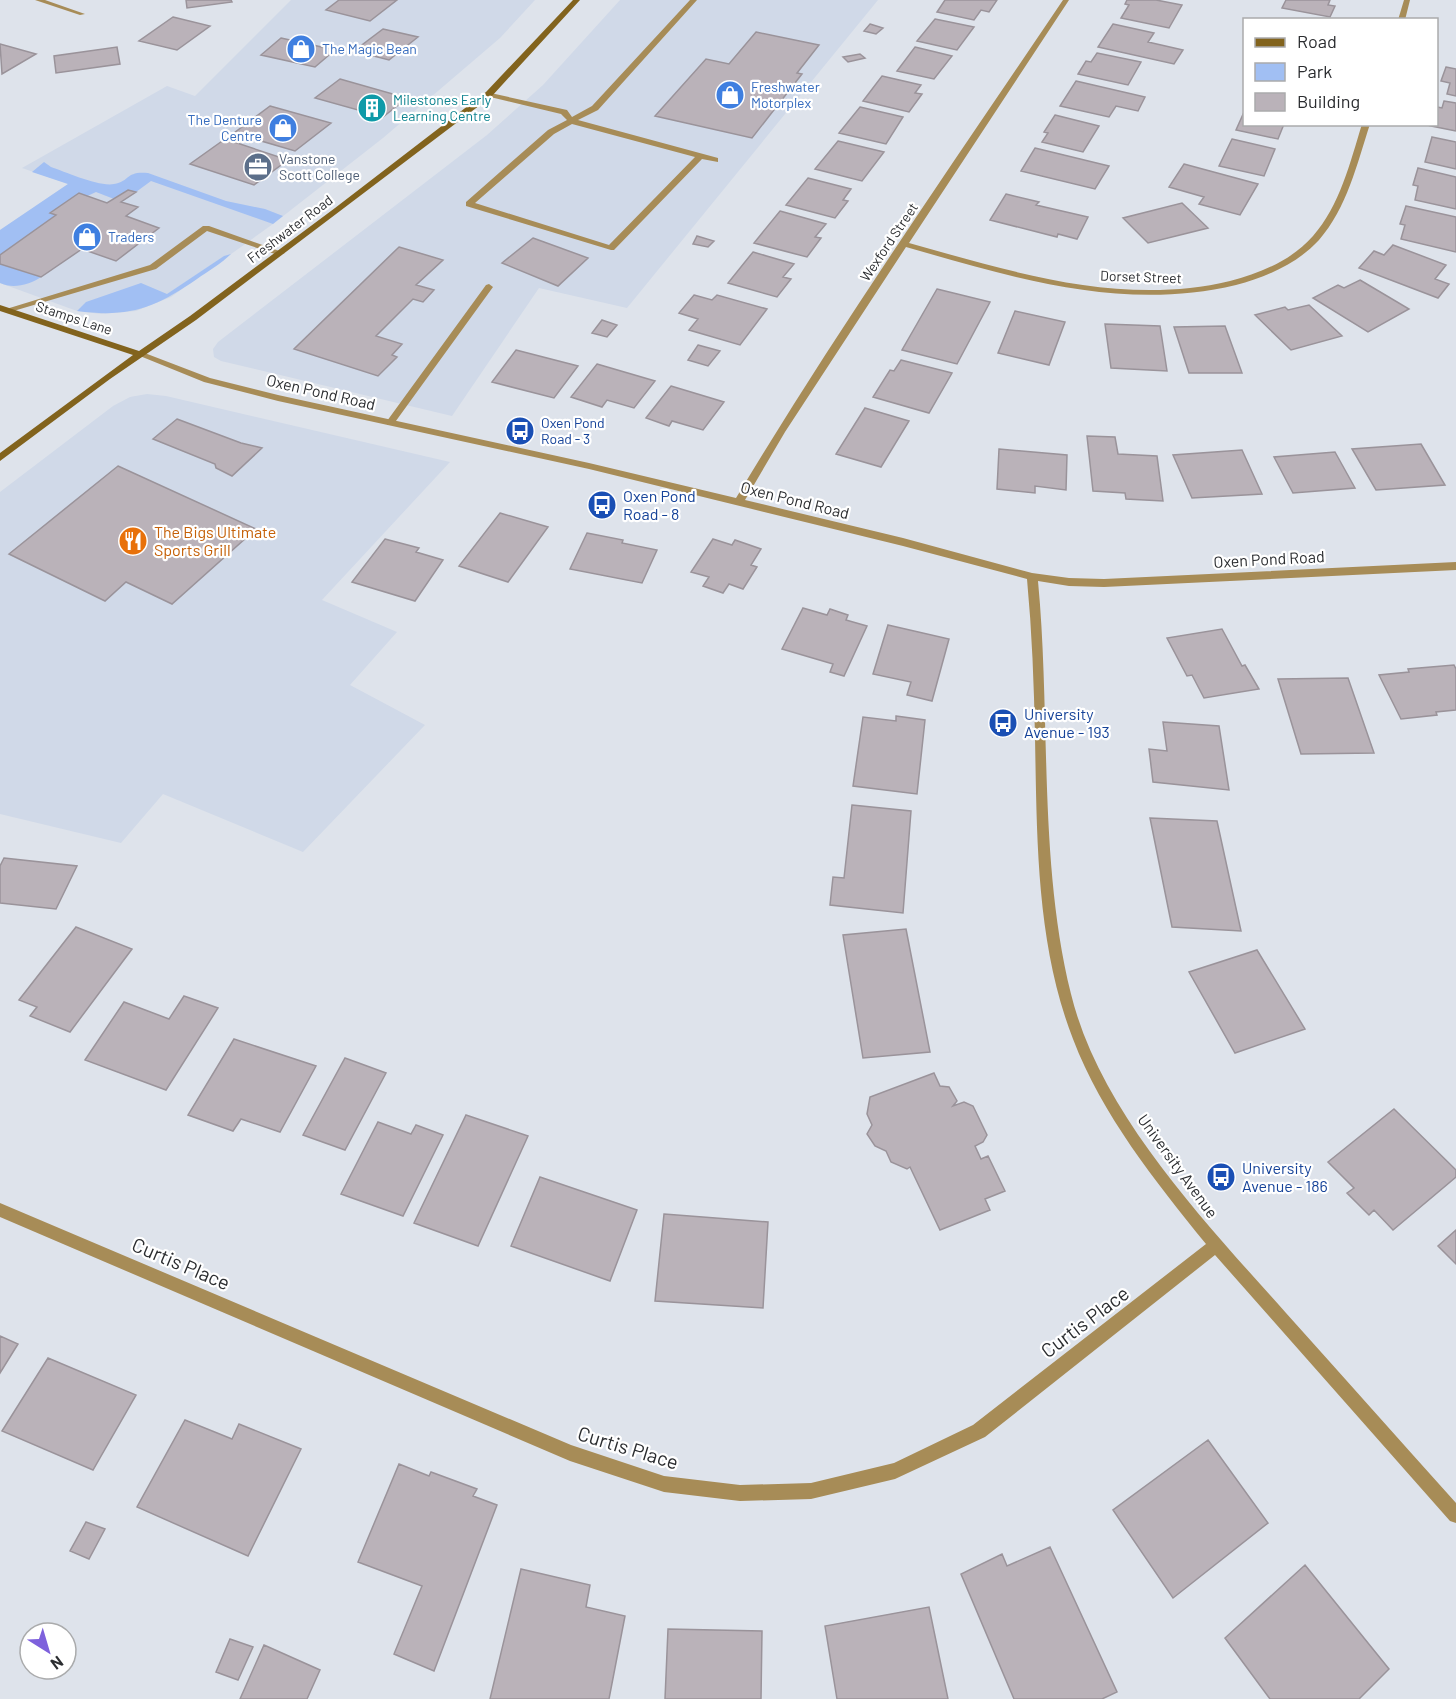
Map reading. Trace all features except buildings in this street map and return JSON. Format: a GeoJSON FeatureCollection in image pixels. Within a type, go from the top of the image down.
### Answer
{"type":"FeatureCollection","features":[{"type":"Feature","properties":{"kind":"main road","name":"Freshwater Road"},"geometry":{"type":"LineString","coordinates":[[0,458],[139,354],[193,318],[489,94],[577,0]]}},
{"type":"Feature","properties":{"kind":"main road","name":"Stamps Lane"},"geometry":{"type":"LineString","coordinates":[[4,309],[139,354]]}},
{"type":"Feature","properties":{"kind":"street"},"geometry":{"type":"LineString","coordinates":[[38,0],[82,14]]}},
{"type":"Feature","properties":{"kind":"street"},"geometry":{"type":"LineString","coordinates":[[694,0],[595,108],[551,132],[469,204],[611,248],[700,156]]}},
{"type":"Feature","properties":{"kind":"street","name":"Wexford Street"},"geometry":{"type":"LineString","coordinates":[[739,502],[781,431],[1066,0]]}},
{"type":"Feature","properties":{"kind":"street"},"geometry":{"type":"LineString","coordinates":[[1402,18],[1407,0]]}},
{"type":"Feature","properties":{"kind":"street"},"geometry":{"type":"LineString","coordinates":[[489,94],[564,112],[571,121],[715,160]]}},
{"type":"Feature","properties":{"kind":"street","name":"Dorset Street"},"geometry":{"type":"LineString","coordinates":[[904,244],[1059,284],[1108,291],[1190,292],[1228,285],[1267,273],[1296,257],[1317,237],[1331,217],[1343,191],[1365,126]]}},
{"type":"Feature","properties":{"kind":"street"},"geometry":{"type":"LineString","coordinates":[[4,309],[153,267],[206,228],[280,253]]}},
{"type":"Feature","properties":{"kind":"street"},"geometry":{"type":"LineString","coordinates":[[390,423],[489,287]]}},
{"type":"Feature","properties":{"kind":"street","name":"Oxen Pond Road"},"geometry":{"type":"LineString","coordinates":[[139,354],[207,380],[739,502],[1032,577],[1104,583],[1456,566]]}},
{"type":"Feature","properties":{"kind":"street","name":"University Avenue"},"geometry":{"type":"LineString","coordinates":[[1032,577],[1039,664],[1044,862],[1055,948],[1066,999],[1090,1063],[1138,1144],[1216,1245],[1456,1515]]}},
{"type":"Feature","properties":{"kind":"street","name":"Curtis Place"},"geometry":{"type":"LineString","coordinates":[[0,1210],[570,1453],[664,1484],[740,1493],[811,1491],[895,1471],[979,1431],[1216,1245]]}},
{"type":"Feature","properties":{"kind":"shaded area"},"geometry":{"type":"Polygon","coordinates":[[[291,0],[535,0],[500,38],[383,138],[273,224],[171,297],[136,311],[101,314],[77,311],[0,283],[0,230],[68,184],[22,168],[167,86],[195,96],[291,0]]]}},
{"type":"Feature","properties":{"kind":"shaded area"},"geometry":{"type":"Polygon","coordinates":[[[620,0],[878,0],[627,308],[539,288],[452,416],[221,361],[214,357],[213,349],[218,342],[487,135],[543,85],[620,0]]]}},
{"type":"Feature","properties":{"kind":"shaded area"},"geometry":{"type":"Polygon","coordinates":[[[147,394],[166,396],[450,462],[322,600],[397,632],[350,685],[425,725],[303,852],[163,794],[121,843],[0,814],[0,492],[113,406],[130,397],[147,394]]]}},
{"type":"Feature","properties":{"kind":"green space"},"geometry":{"type":"Polygon","coordinates":[[[44,162],[51,167],[91,181],[108,184],[119,183],[135,173],[148,173],[226,201],[265,209],[283,216],[273,224],[151,181],[136,192],[128,190],[114,199],[96,192],[51,213],[56,215],[0,255],[0,230],[68,184],[32,172],[44,162]]]}},
{"type":"Feature","properties":{"kind":"green space"},"geometry":{"type":"Polygon","coordinates":[[[231,254],[182,289],[154,304],[127,312],[77,311],[86,302],[141,283],[167,294],[224,256],[231,254]]]}},
{"type":"Feature","properties":{"kind":"green space"},"geometry":{"type":"Polygon","coordinates":[[[0,264],[41,277],[21,285],[5,285],[0,283],[0,264]]]}},
{"type":"Feature","properties":{"kind":"place","name":"The Magic Bean"},"geometry":{"type":"Point","coordinates":[301,49]}},
{"type":"Feature","properties":{"kind":"place","name":"Freshwater Motorplex"},"geometry":{"type":"Point","coordinates":[730,95]}},
{"type":"Feature","properties":{"kind":"place","name":"Milestones Early Learning Centre"},"geometry":{"type":"Point","coordinates":[372,108]}},
{"type":"Feature","properties":{"kind":"place","name":"The Denture Centre"},"geometry":{"type":"Point","coordinates":[283,128]}},
{"type":"Feature","properties":{"kind":"place","name":"Vanstone Scott College"},"geometry":{"type":"Point","coordinates":[258,167]}},
{"type":"Feature","properties":{"kind":"place","name":"Traders"},"geometry":{"type":"Point","coordinates":[87,237]}},
{"type":"Feature","properties":{"kind":"place","name":"Oxen Pond Road - 3"},"geometry":{"type":"Point","coordinates":[520,431]}},
{"type":"Feature","properties":{"kind":"place","name":"Oxen Pond Road - 8"},"geometry":{"type":"Point","coordinates":[602,505]}},
{"type":"Feature","properties":{"kind":"place","name":"The Bigs Ultimate Sports Grill"},"geometry":{"type":"Point","coordinates":[133,541]}},
{"type":"Feature","properties":{"kind":"place","name":"University Avenue - 193"},"geometry":{"type":"Point","coordinates":[1003,723]}},
{"type":"Feature","properties":{"kind":"place","name":"University Avenue - 186"},"geometry":{"type":"Point","coordinates":[1221,1177]}}]}
